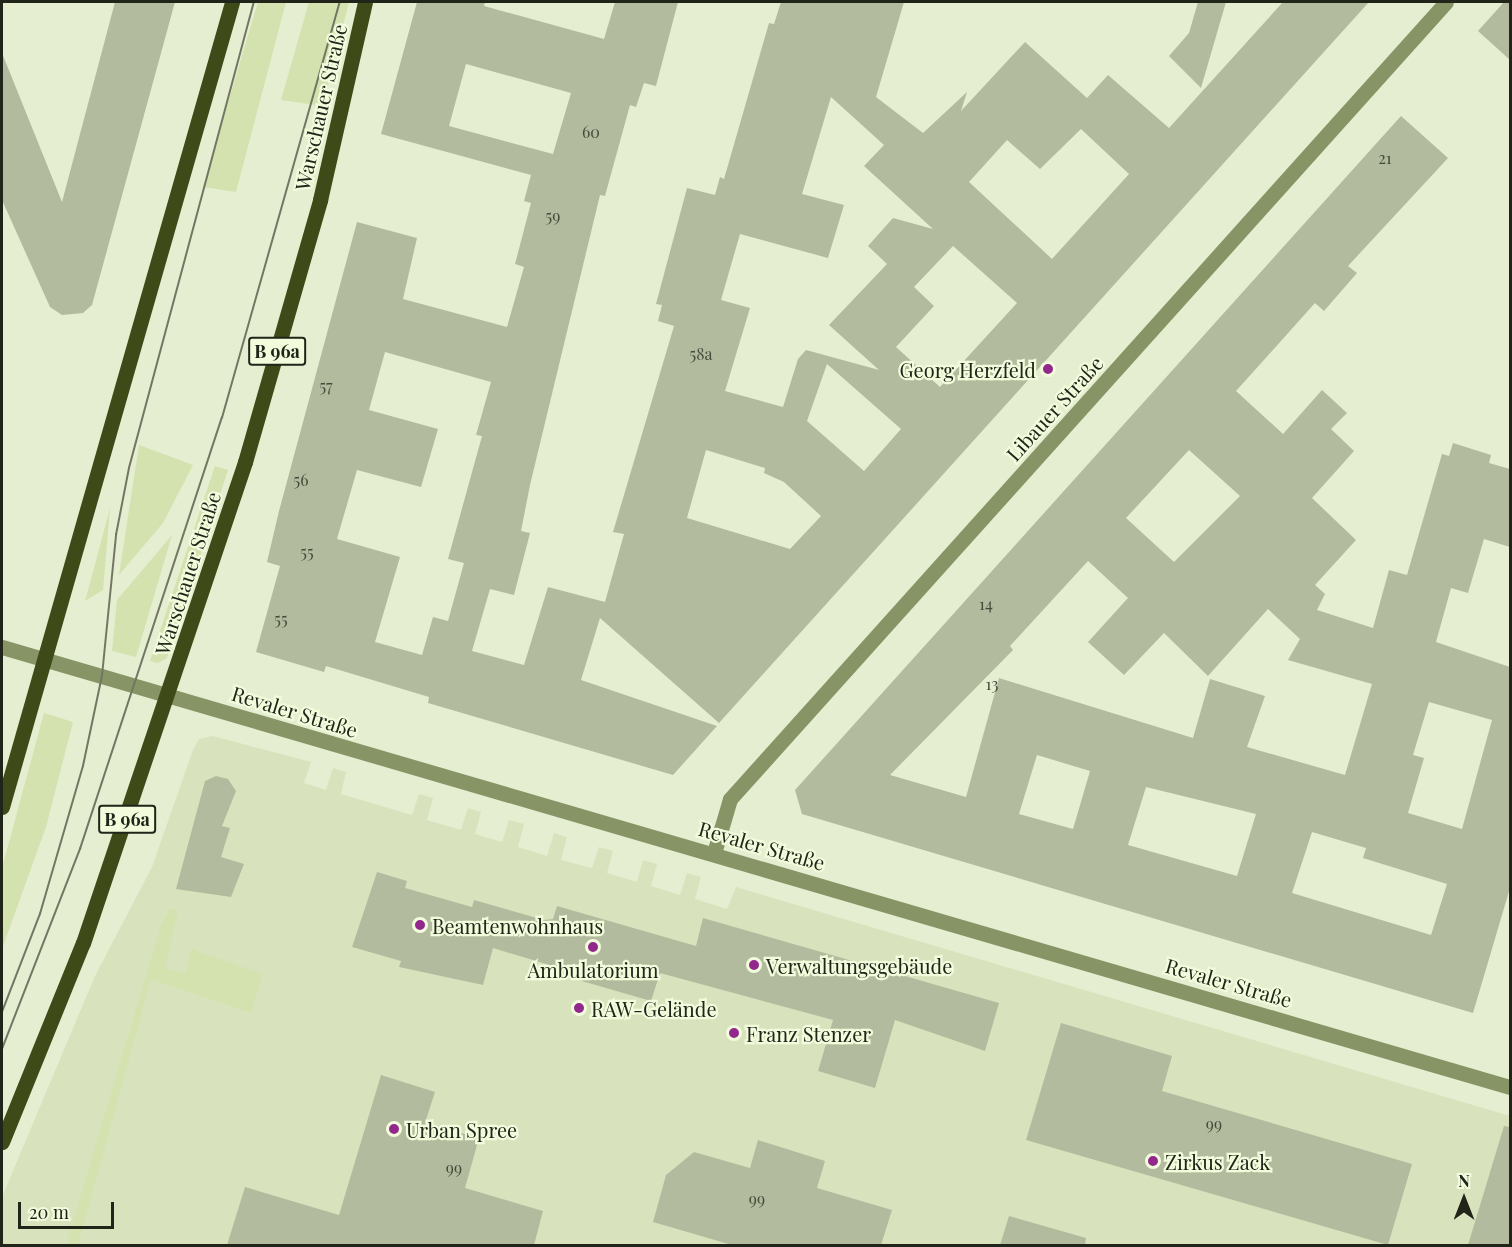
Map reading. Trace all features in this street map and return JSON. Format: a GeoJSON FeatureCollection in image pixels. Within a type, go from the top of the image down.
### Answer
{"type":"FeatureCollection","features":[{"type":"Feature","properties":{"kind":"main road"},"geometry":{"type":"LineString","coordinates":[[2,807],[232,2]]}},
{"type":"Feature","properties":{"kind":"main road","name":"Warschauer Straße"},"geometry":{"type":"LineString","coordinates":[[2,1142],[82,943],[169,695],[245,462],[317,212],[365,2]]}},
{"type":"Feature","properties":{"kind":"street","name":"Libauer Straße"},"geometry":{"type":"LineString","coordinates":[[714,853],[730,799],[1446,2]]}},
{"type":"Feature","properties":{"kind":"street","name":"Revaler Straße"},"geometry":{"type":"LineString","coordinates":[[2,647],[1510,1087]]}},
{"type":"Feature","properties":{"kind":"shaded area"},"geometry":{"type":"Polygon","coordinates":[[[258,2],[286,2],[236,192],[203,187],[258,2]]]}},
{"type":"Feature","properties":{"kind":"shaded area"},"geometry":{"type":"Polygon","coordinates":[[[309,2],[349,2],[323,106],[281,100],[309,2]]]}},
{"type":"Feature","properties":{"kind":"shaded area"},"geometry":{"type":"Polygon","coordinates":[[[139,445],[193,465],[163,523],[119,575],[139,445]]]}},
{"type":"Feature","properties":{"kind":"shaded area"},"geometry":{"type":"Polygon","coordinates":[[[215,466],[228,470],[167,658],[158,663],[150,661],[215,466]]]}},
{"type":"Feature","properties":{"kind":"shaded area"},"geometry":{"type":"Polygon","coordinates":[[[110,508],[103,590],[85,601],[90,583],[110,508]]]}},
{"type":"Feature","properties":{"kind":"shaded area"},"geometry":{"type":"Polygon","coordinates":[[[172,535],[136,657],[112,651],[117,600],[172,535]]]}},
{"type":"Feature","properties":{"kind":"shaded area"},"geometry":{"type":"Polygon","coordinates":[[[44,713],[73,722],[46,827],[2,949],[2,868],[44,713]]]}},
{"type":"Feature","properties":{"kind":"shaded area","name":"RAW-Gelände"},"geometry":{"type":"Polygon","coordinates":[[[213,736],[311,762],[304,783],[326,790],[333,768],[346,772],[341,794],[412,815],[419,794],[433,798],[427,820],[461,830],[468,808],[481,812],[475,834],[502,842],[509,820],[524,824],[518,847],[547,856],[554,833],[567,837],[561,860],[592,868],[599,847],[613,851],[607,873],[637,882],[643,860],[657,864],[651,886],[680,895],[687,873],[701,877],[695,899],[727,909],[736,887],[1510,1116],[1510,1245],[2,1246],[2,1197],[95,976],[152,867],[193,750],[199,739],[213,736]]]}},
{"type":"Feature","properties":{"kind":"shaded area"},"geometry":{"type":"Polygon","coordinates":[[[170,908],[178,910],[165,969],[186,973],[191,949],[263,974],[251,1013],[151,979],[78,1245],[66,1245],[161,925],[170,908]]]}},
{"type":"Feature","properties":{"kind":"building"},"geometry":{"type":"Polygon","coordinates":[[[115,2],[175,2],[92,305],[83,313],[62,315],[50,307],[2,200],[2,53],[62,202],[115,2]]]}},
{"type":"Feature","properties":{"kind":"building"},"geometry":{"type":"Polygon","coordinates":[[[417,2],[485,2],[484,6],[604,39],[615,2],[678,2],[656,86],[644,83],[636,107],[630,105],[605,196],[600,195],[530,485],[521,531],[530,533],[514,595],[490,589],[472,651],[524,665],[548,587],[605,602],[624,534],[613,532],[674,326],[658,321],[662,305],[656,304],[687,188],[715,195],[720,177],[724,179],[769,23],[774,24],[781,2],[904,2],[876,97],[923,133],[967,92],[961,111],[1025,42],[1087,98],[1108,75],[1169,128],[1283,2],[1369,2],[719,723],[600,618],[581,680],[717,726],[673,775],[428,703],[429,697],[326,666],[324,672],[256,652],[280,566],[267,562],[357,222],[417,238],[403,299],[507,327],[524,267],[515,264],[531,203],[524,201],[531,175],[381,134],[417,2]],[[466,64],[449,126],[553,154],[571,93],[466,64]],[[831,97],[802,194],[844,205],[828,258],[740,234],[721,300],[750,308],[725,391],[783,407],[798,359],[806,350],[879,370],[829,325],[887,264],[868,246],[893,218],[933,229],[864,166],[884,145],[831,97]],[[1081,129],[1040,169],[1007,140],[969,182],[1052,259],[1129,174],[1081,129]],[[953,246],[914,287],[934,306],[896,347],[940,387],[1017,303],[953,246]],[[385,352],[369,410],[438,429],[421,487],[357,470],[337,539],[400,557],[375,642],[422,655],[433,617],[448,621],[464,563],[448,559],[482,436],[476,435],[491,382],[385,352]],[[827,364],[807,421],[864,471],[901,429],[827,364]],[[706,450],[687,518],[790,549],[821,516],[784,482],[764,473],[765,468],[706,450]]]}},
{"type":"Feature","properties":{"kind":"building"},"geometry":{"type":"Polygon","coordinates":[[[1198,2],[1226,2],[1201,88],[1169,56],[1189,33],[1198,2]]]}},
{"type":"Feature","properties":{"kind":"building"},"geometry":{"type":"Polygon","coordinates":[[[1504,2],[1510,2],[1510,60],[1478,31],[1504,2]]]}},
{"type":"Feature","properties":{"kind":"building"},"geometry":{"type":"Polygon","coordinates":[[[1401,116],[1448,158],[1348,266],[1357,273],[1324,311],[1315,303],[1236,391],[1283,434],[1322,390],[1347,413],[1331,429],[1354,451],[1312,498],[1356,540],[1315,585],[1325,594],[1317,610],[1373,628],[1389,570],[1407,575],[1442,454],[1449,456],[1453,443],[1491,455],[1489,463],[1510,469],[1510,547],[1484,539],[1468,593],[1451,588],[1436,642],[1510,667],[1510,888],[1473,1013],[802,814],[795,790],[1401,116]],[[1189,450],[1126,518],[1174,562],[1240,496],[1189,450]],[[1088,561],[1010,646],[1013,650],[890,775],[966,797],[999,678],[1193,738],[1210,679],[1265,696],[1247,747],[1345,775],[1372,684],[1288,660],[1300,639],[1268,609],[1208,676],[1164,633],[1124,675],[1088,642],[1128,598],[1088,561]],[[1429,702],[1413,755],[1424,758],[1408,813],[1462,829],[1492,720],[1429,702]],[[1037,755],[1019,814],[1073,829],[1090,771],[1037,755]],[[1146,787],[1128,845],[1237,876],[1256,814],[1146,787]],[[1312,832],[1292,893],[1431,935],[1447,884],[1363,858],[1366,848],[1312,832]]]}},
{"type":"Feature","properties":{"kind":"building"},"geometry":{"type":"Polygon","coordinates":[[[216,776],[228,779],[236,791],[222,826],[230,828],[221,857],[244,864],[231,897],[176,889],[205,781],[216,776]]]}},
{"type":"Feature","properties":{"kind":"building"},"geometry":{"type":"Polygon","coordinates":[[[377,872],[407,881],[405,888],[472,907],[474,900],[544,920],[553,919],[557,906],[696,946],[703,918],[999,1003],[985,1051],[895,1020],[875,1088],[818,1071],[833,1020],[660,973],[651,1001],[554,973],[556,967],[493,948],[483,985],[399,967],[401,961],[352,947],[377,872]]]}},
{"type":"Feature","properties":{"kind":"building"},"geometry":{"type":"Polygon","coordinates":[[[1061,1023],[1172,1056],[1162,1091],[1412,1164],[1388,1245],[1026,1140],[1061,1023]]]}},
{"type":"Feature","properties":{"kind":"building"},"geometry":{"type":"Polygon","coordinates":[[[381,1075],[435,1092],[425,1123],[479,1138],[465,1188],[543,1211],[534,1245],[227,1245],[245,1187],[339,1215],[381,1075]]]}},
{"type":"Feature","properties":{"kind":"building"},"geometry":{"type":"Polygon","coordinates":[[[1504,1126],[1510,1127],[1510,1245],[1468,1245],[1504,1126]]]}},
{"type":"Feature","properties":{"kind":"building"},"geometry":{"type":"Polygon","coordinates":[[[758,1140],[825,1161],[817,1188],[892,1210],[881,1245],[732,1245],[653,1222],[666,1175],[694,1152],[750,1168],[758,1140]]]}},
{"type":"Feature","properties":{"kind":"building"},"geometry":{"type":"Polygon","coordinates":[[[1009,1216],[1086,1238],[1085,1245],[1000,1245],[1009,1216]]]}},
{"type":"Feature","properties":{"kind":"tram line"},"geometry":{"type":"LineString","coordinates":[[2,1012],[40,914],[83,766],[102,676],[116,535],[129,468],[254,2]]}},
{"type":"Feature","properties":{"kind":"tram line"},"geometry":{"type":"LineString","coordinates":[[2,1049],[80,849],[222,418],[340,2]]}},
{"type":"Feature","properties":{"kind":"place","name":"Georg Herzfeld"},"geometry":{"type":"Point","coordinates":[1048,369]}},
{"type":"Feature","properties":{"kind":"place","name":"Beamtenwohnhaus"},"geometry":{"type":"Point","coordinates":[420,925]}},
{"type":"Feature","properties":{"kind":"place","name":"Ambulatorium"},"geometry":{"type":"Point","coordinates":[593,947]}},
{"type":"Feature","properties":{"kind":"place","name":"Verwaltungsgebäude"},"geometry":{"type":"Point","coordinates":[754,965]}},
{"type":"Feature","properties":{"kind":"place","name":"RAW-Gelände"},"geometry":{"type":"Point","coordinates":[579,1008]}},
{"type":"Feature","properties":{"kind":"place","name":"Franz Stenzer"},"geometry":{"type":"Point","coordinates":[734,1033]}},
{"type":"Feature","properties":{"kind":"place","name":"Urban Spree"},"geometry":{"type":"Point","coordinates":[394,1129]}},
{"type":"Feature","properties":{"kind":"place","name":"Zirkus Zack"},"geometry":{"type":"Point","coordinates":[1153,1161]}}]}
